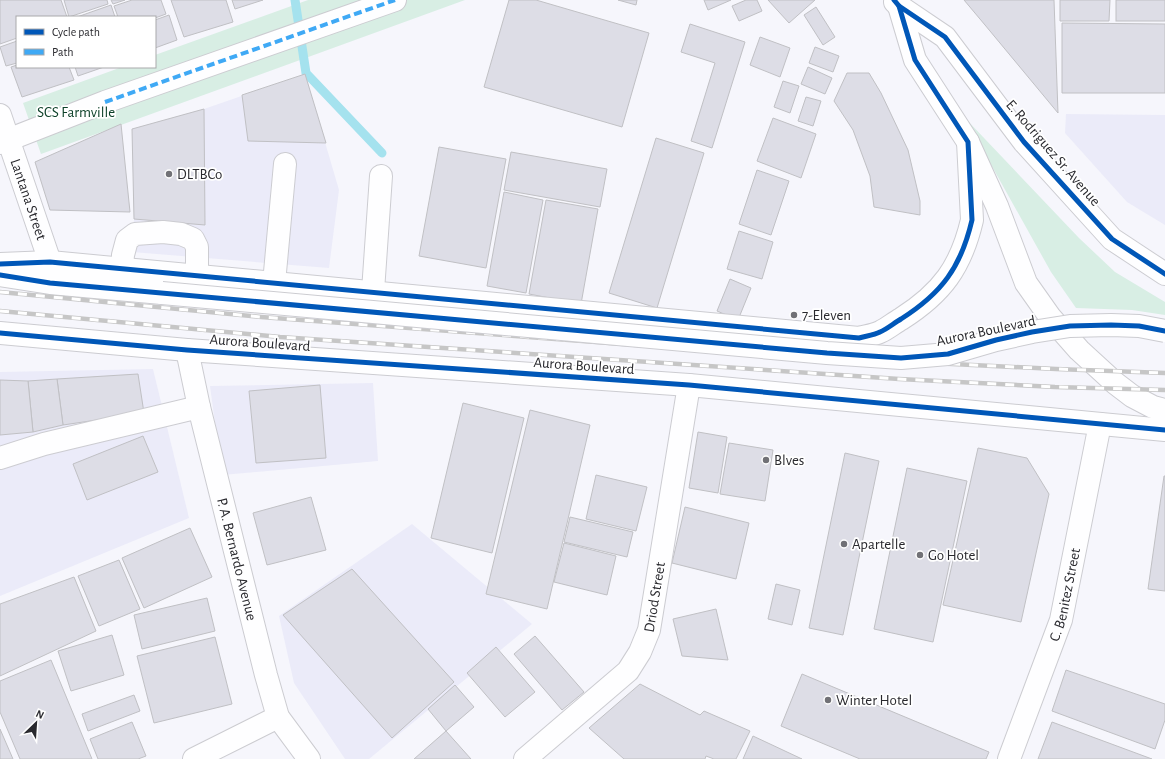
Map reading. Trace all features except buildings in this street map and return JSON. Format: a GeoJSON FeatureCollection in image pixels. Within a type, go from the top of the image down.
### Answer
{"type":"FeatureCollection","features":[{"type":"Feature","properties":{"kind":"main road"},"geometry":{"type":"LineString","coordinates":[[4,141],[105,102],[395,0]]}},
{"type":"Feature","properties":{"kind":"main road","name":"E. Rodriguez Sr. Avenue"},"geometry":{"type":"LineString","coordinates":[[896,3],[915,60],[968,142],[996,206],[1026,283],[1050,317],[1079,350],[1115,383],[1132,396],[1153,407],[1165,410]]}},
{"type":"Feature","properties":{"kind":"main road","name":"E. Rodriguez Sr. Avenue"},"geometry":{"type":"LineString","coordinates":[[896,3],[945,37],[1024,142],[1112,239],[1165,274]]}},
{"type":"Feature","properties":{"kind":"main road","name":"Lantana Street"},"geometry":{"type":"LineString","coordinates":[[0,115],[4,141],[50,262]]}},
{"type":"Feature","properties":{"kind":"main road"},"geometry":{"type":"LineString","coordinates":[[0,264],[50,262],[122,268],[860,338],[880,332],[912,312],[936,292],[950,275],[960,255],[972,220],[968,142]]}},
{"type":"Feature","properties":{"kind":"main road"},"geometry":{"type":"LineString","coordinates":[[274,283],[285,164]]}},
{"type":"Feature","properties":{"kind":"main road"},"geometry":{"type":"LineString","coordinates":[[373,291],[381,176]]}},
{"type":"Feature","properties":{"kind":"main road"},"geometry":{"type":"LineString","coordinates":[[122,268],[123,255],[128,240],[136,234],[163,232],[181,234],[193,239],[197,247],[197,275]]}},
{"type":"Feature","properties":{"kind":"main road","name":"Aurora Boulevard"},"geometry":{"type":"LineString","coordinates":[[0,275],[50,283],[827,353],[901,358],[948,354],[996,340],[1070,326],[1139,326],[1165,331]]}},
{"type":"Feature","properties":{"kind":"main road","name":"Aurora Boulevard"},"geometry":{"type":"LineString","coordinates":[[0,333],[187,350],[689,385],[1165,430]]}},
{"type":"Feature","properties":{"kind":"main road","name":"P. A. Bernardo Avenue"},"geometry":{"type":"LineString","coordinates":[[187,350],[199,407],[266,675],[278,717],[309,759]]}},
{"type":"Feature","properties":{"kind":"main road","name":"Driod Street"},"geometry":{"type":"LineString","coordinates":[[525,759],[628,671],[640,652],[649,630],[689,385]]}},
{"type":"Feature","properties":{"kind":"main road"},"geometry":{"type":"LineString","coordinates":[[0,458],[44,444],[199,407]]}},
{"type":"Feature","properties":{"kind":"main road","name":"C. Benitez Street"},"geometry":{"type":"LineString","coordinates":[[1009,759],[1061,620],[1100,424]]}},
{"type":"Feature","properties":{"kind":"main road"},"geometry":{"type":"LineString","coordinates":[[194,759],[278,717]]}},
{"type":"Feature","properties":{"kind":"shaded area"},"geometry":{"type":"Polygon","coordinates":[[[305,74],[339,190],[329,268],[132,252],[134,219],[132,129],[204,109],[305,74]]]}},
{"type":"Feature","properties":{"kind":"shaded area"},"geometry":{"type":"Polygon","coordinates":[[[1066,114],[1165,115],[1165,225],[1127,202],[1065,133],[1066,114]]]}},
{"type":"Feature","properties":{"kind":"shaded area"},"geometry":{"type":"Polygon","coordinates":[[[153,369],[189,518],[0,596],[0,372],[153,369]]]}},
{"type":"Feature","properties":{"kind":"shaded area"},"geometry":{"type":"Polygon","coordinates":[[[373,383],[378,461],[222,475],[210,386],[373,383]]]}},
{"type":"Feature","properties":{"kind":"shaded area"},"geometry":{"type":"Polygon","coordinates":[[[412,524],[532,624],[369,759],[345,759],[294,683],[279,616],[412,524]]]}},
{"type":"Feature","properties":{"kind":"green space","name":"SCS Farmville"},"geometry":{"type":"Polygon","coordinates":[[[308,0],[465,0],[41,154],[23,103],[119,68],[156,68],[156,55],[308,0]]]}},
{"type":"Feature","properties":{"kind":"green space"},"geometry":{"type":"Polygon","coordinates":[[[965,118],[1079,238],[1115,272],[1165,302],[1165,315],[1132,310],[1076,308],[1051,272],[965,118]]]}},
{"type":"Feature","properties":{"kind":"waterway"},"geometry":{"type":"LineString","coordinates":[[295,0],[306,73],[382,153]]}},
{"type":"Feature","properties":{"kind":"railway"},"geometry":{"type":"LineString","coordinates":[[0,292],[261,317],[770,355],[1165,373]]}},
{"type":"Feature","properties":{"kind":"railway"},"geometry":{"type":"LineString","coordinates":[[0,311],[280,337],[899,379],[1055,387],[1165,390]]}},
{"type":"Feature","properties":{"kind":"marked path"},"geometry":{"type":"LineString","coordinates":[[105,102],[395,0]]}},
{"type":"Feature","properties":{"kind":"cycle path"},"geometry":{"type":"LineString","coordinates":[[894,0],[899,6],[945,37],[1024,142],[1112,239],[1165,274]]}},
{"type":"Feature","properties":{"kind":"cycle path"},"geometry":{"type":"LineString","coordinates":[[0,264],[50,262],[859,338],[873,335],[885,329],[915,309],[939,289],[956,265],[962,252],[972,220],[968,142],[915,60],[899,6]]}},
{"type":"Feature","properties":{"kind":"cycle path"},"geometry":{"type":"LineString","coordinates":[[0,275],[50,283],[827,353],[901,358],[948,354],[996,340],[1070,326],[1139,326],[1165,331]]}},
{"type":"Feature","properties":{"kind":"cycle path"},"geometry":{"type":"LineString","coordinates":[[0,333],[187,350],[689,385],[1165,430]]}},
{"type":"Feature","properties":{"kind":"place","name":"DLTBCo"},"geometry":{"type":"Point","coordinates":[169,174]}},
{"type":"Feature","properties":{"kind":"place","name":"7-Eleven"},"geometry":{"type":"Point","coordinates":[794,315]}},
{"type":"Feature","properties":{"kind":"place","name":"Blves"},"geometry":{"type":"Point","coordinates":[766,460]}},
{"type":"Feature","properties":{"kind":"place","name":"Apartelle"},"geometry":{"type":"Point","coordinates":[844,544]}},
{"type":"Feature","properties":{"kind":"place","name":"Go Hotel"},"geometry":{"type":"Point","coordinates":[920,555]}},
{"type":"Feature","properties":{"kind":"place","name":"Winter Hotel"},"geometry":{"type":"Point","coordinates":[828,700]}}]}
